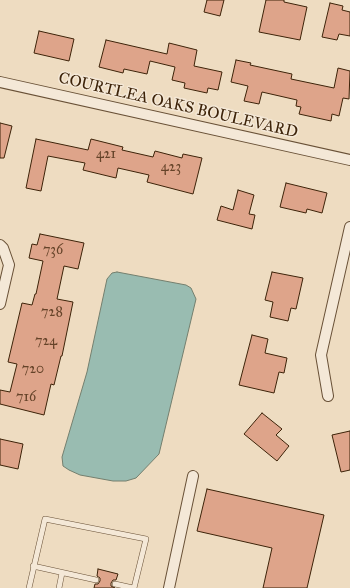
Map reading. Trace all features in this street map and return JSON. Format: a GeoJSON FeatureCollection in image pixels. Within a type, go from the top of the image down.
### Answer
{"type":"FeatureCollection","features":[{"type":"Feature","properties":{"kind":"street","name":"COURTLEA OAKS BOULEVARD"},"geometry":{"type":"LineString","coordinates":[[0,82],[350,160]]}},
{"type":"Feature","properties":{"kind":"street"},"geometry":{"type":"LineString","coordinates":[[328,396],[321,355],[350,227]]}},
{"type":"Feature","properties":{"kind":"street"},"geometry":{"type":"LineString","coordinates":[[0,245],[3,248],[9,265],[0,304]]}},
{"type":"Feature","properties":{"kind":"street"},"geometry":{"type":"LineString","coordinates":[[169,588],[193,476]]}},
{"type":"Feature","properties":{"kind":"lane"},"geometry":{"type":"LineString","coordinates":[[29,588],[45,519],[146,539],[133,588],[115,584]]}},
{"type":"Feature","properties":{"kind":"lane"},"geometry":{"type":"LineString","coordinates":[[33,566],[96,580]]}},
{"type":"Feature","properties":{"kind":"lane"},"geometry":{"type":"LineString","coordinates":[[59,588],[62,573]]}},
{"type":"Feature","properties":{"kind":"water"},"geometry":{"type":"Polygon","coordinates":[[[117,272],[186,285],[191,288],[196,299],[159,454],[136,478],[126,481],[113,481],[80,475],[63,466],[62,457],[87,372],[107,279],[112,273],[117,272]]]}},
{"type":"Feature","properties":{"kind":"building"},"geometry":{"type":"Polygon","coordinates":[[[207,0],[224,0],[220,16],[204,12],[207,0]]]}},
{"type":"Feature","properties":{"kind":"building"},"geometry":{"type":"Polygon","coordinates":[[[266,0],[284,0],[284,2],[307,7],[300,40],[259,32],[266,0]]]}},
{"type":"Feature","properties":{"kind":"building"},"geometry":{"type":"Polygon","coordinates":[[[330,3],[343,6],[342,10],[350,12],[350,36],[339,34],[337,40],[322,37],[330,3]]]}},
{"type":"Feature","properties":{"kind":"building"},"geometry":{"type":"Polygon","coordinates":[[[39,31],[74,39],[69,61],[34,53],[39,31]]]}},
{"type":"Feature","properties":{"kind":"building"},"geometry":{"type":"Polygon","coordinates":[[[106,40],[167,54],[169,43],[197,50],[194,66],[222,72],[218,90],[208,88],[207,93],[184,88],[185,83],[172,80],[175,67],[150,61],[147,74],[124,69],[123,73],[99,67],[106,40]]]}},
{"type":"Feature","properties":{"kind":"building"},"geometry":{"type":"Polygon","coordinates":[[[236,60],[251,63],[250,65],[292,74],[291,79],[334,88],[338,68],[350,71],[349,99],[343,98],[339,116],[332,114],[331,121],[299,114],[301,107],[296,106],[297,100],[262,92],[259,104],[244,101],[248,86],[231,82],[236,60]]]}},
{"type":"Feature","properties":{"kind":"building"},"geometry":{"type":"Polygon","coordinates":[[[0,123],[12,126],[4,158],[0,158],[0,123]]]}},
{"type":"Feature","properties":{"kind":"building"},"geometry":{"type":"Polygon","coordinates":[[[36,139],[88,150],[91,139],[123,147],[122,150],[153,157],[155,151],[182,158],[183,154],[202,158],[193,194],[147,182],[149,175],[118,168],[116,178],[83,170],[85,163],[48,156],[41,191],[26,188],[36,139]]]}},
{"type":"Feature","properties":{"kind":"building"},"geometry":{"type":"Polygon","coordinates":[[[286,183],[327,193],[322,213],[307,209],[306,213],[280,207],[286,183]]]}},
{"type":"Feature","properties":{"kind":"building"},"geometry":{"type":"Polygon","coordinates":[[[238,190],[254,195],[249,214],[255,215],[252,229],[217,220],[221,206],[233,210],[238,190]]]}},
{"type":"Feature","properties":{"kind":"building"},"geometry":{"type":"Polygon","coordinates":[[[40,234],[84,243],[78,269],[64,266],[57,299],[73,302],[62,356],[54,385],[51,384],[44,415],[0,404],[0,390],[10,392],[17,364],[8,362],[22,303],[32,305],[36,294],[43,261],[29,258],[32,244],[37,245],[40,234]]]}},
{"type":"Feature","properties":{"kind":"building"},"geometry":{"type":"Polygon","coordinates":[[[272,272],[303,278],[296,309],[291,308],[288,321],[270,317],[273,302],[265,300],[272,272]]]}},
{"type":"Feature","properties":{"kind":"building"},"geometry":{"type":"Polygon","coordinates":[[[252,335],[268,339],[265,353],[287,358],[284,373],[279,372],[274,393],[239,385],[252,335]]]}},
{"type":"Feature","properties":{"kind":"building"},"geometry":{"type":"Polygon","coordinates":[[[262,413],[282,429],[276,435],[289,446],[277,461],[244,434],[262,413]]]}},
{"type":"Feature","properties":{"kind":"building"},"geometry":{"type":"Polygon","coordinates":[[[350,431],[350,470],[341,472],[332,435],[350,431]]]}},
{"type":"Feature","properties":{"kind":"building"},"geometry":{"type":"Polygon","coordinates":[[[0,439],[23,444],[18,469],[0,465],[0,439]]]}},
{"type":"Feature","properties":{"kind":"building"},"geometry":{"type":"Polygon","coordinates":[[[207,489],[324,515],[307,588],[263,588],[272,548],[197,531],[207,489]]]}},
{"type":"Feature","properties":{"kind":"building"},"geometry":{"type":"Polygon","coordinates":[[[98,569],[118,574],[116,580],[113,580],[111,583],[111,586],[115,588],[94,588],[95,584],[98,584],[100,581],[100,578],[97,576],[98,569]]]}}]}
